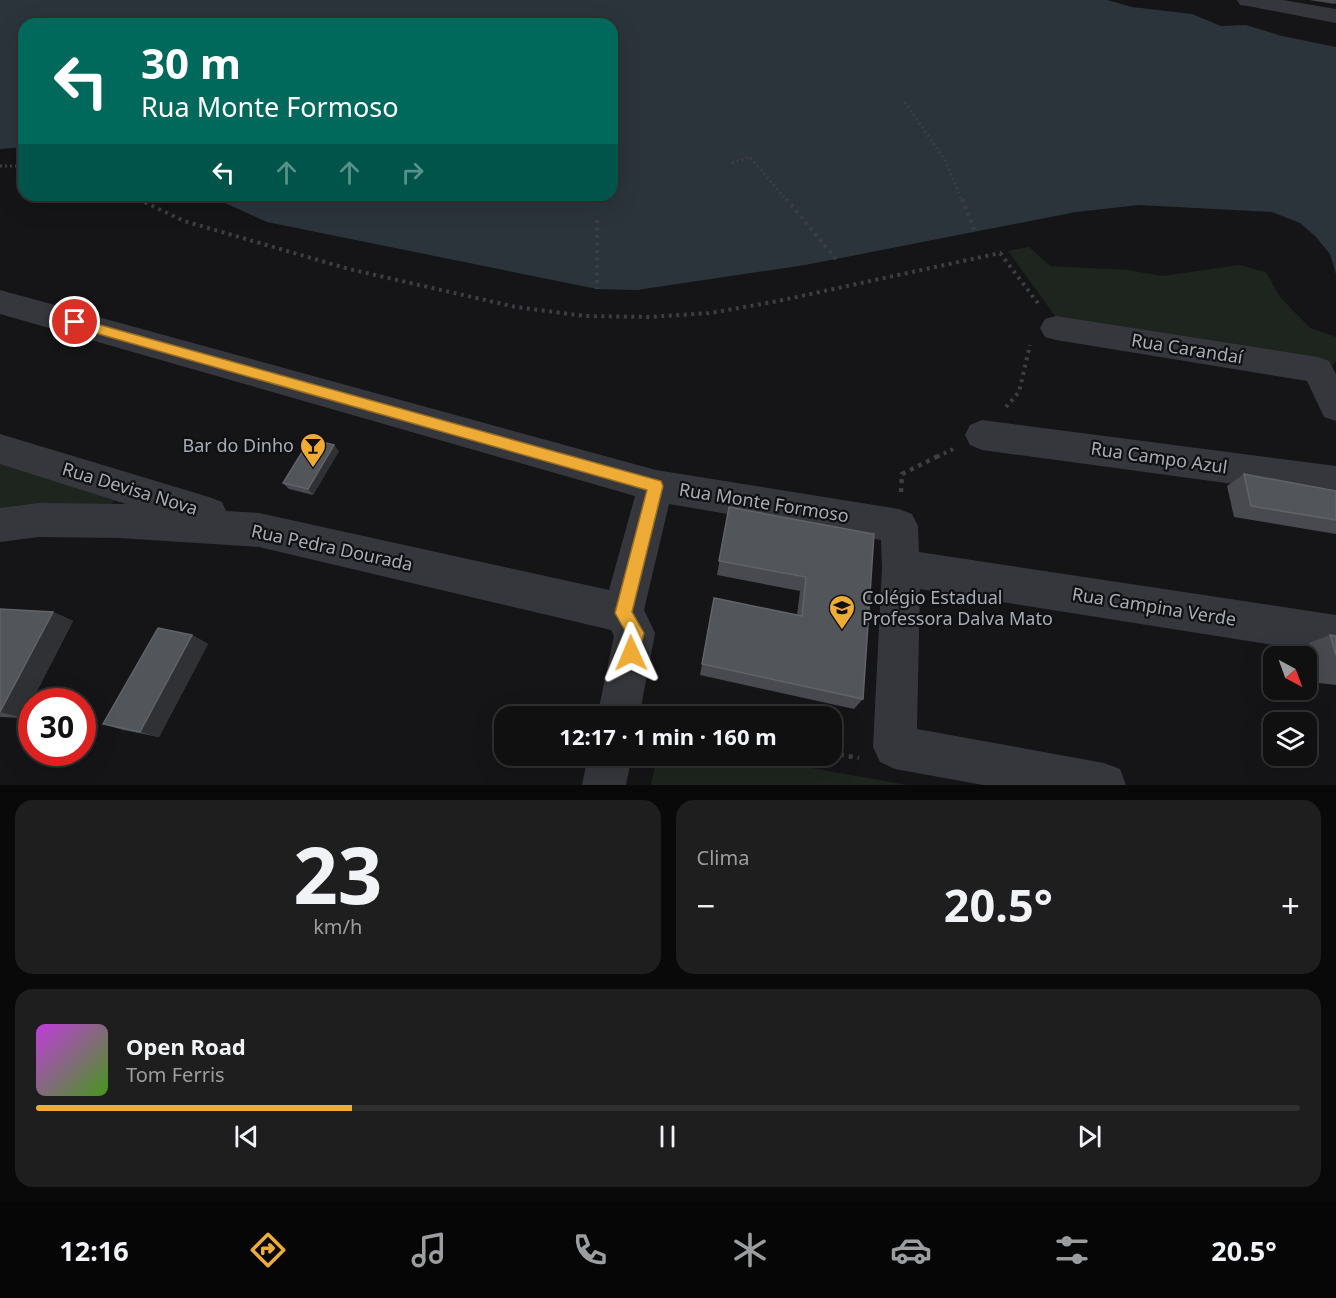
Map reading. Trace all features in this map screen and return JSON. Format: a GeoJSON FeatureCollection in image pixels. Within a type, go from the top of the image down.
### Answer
{"type":"FeatureCollection","features":[{"type":"Feature","properties":{"kind":"street"},"geometry":{"type":"LineString","coordinates":[[1248,0],[1336,16]]}},
{"type":"Feature","properties":{"kind":"street","name":"Rua Monte Formoso"},"geometry":{"type":"LineString","coordinates":[[3,305],[656,486],[899,526],[901,568],[895,747],[1104,785]]}},
{"type":"Feature","properties":{"kind":"street","name":"Rua Carandaí"},"geometry":{"type":"LineString","coordinates":[[1056,328],[1318,370],[1336,407]]}},
{"type":"Feature","properties":{"kind":"street","name":"Rua Campo Azul"},"geometry":{"type":"LineString","coordinates":[[982,435],[1336,482]]}},
{"type":"Feature","properties":{"kind":"street","name":"Rua Devisa Nova"},"geometry":{"type":"LineString","coordinates":[[0,449],[259,530]]}},
{"type":"Feature","properties":{"kind":"street"},"geometry":{"type":"LineString","coordinates":[[620,706],[635,633],[623,613],[656,486]]}},
{"type":"Feature","properties":{"kind":"street","name":"Rua Pedra Dourada"},"geometry":{"type":"LineString","coordinates":[[0,525],[39,520],[119,521],[259,530],[623,613]]}},
{"type":"Feature","properties":{"kind":"street","name":"Rua Campina Verde"},"geometry":{"type":"LineString","coordinates":[[901,568],[1336,635]]}},
{"type":"Feature","properties":{"kind":"street"},"geometry":{"type":"LineString","coordinates":[[604,785],[608,766]]}},
{"type":"Feature","properties":{"kind":"path"},"geometry":{"type":"LineString","coordinates":[[905,102],[945,160],[975,231]]}},
{"type":"Feature","properties":{"kind":"path"},"geometry":{"type":"LineString","coordinates":[[732,163],[750,157],[836,259]]}},
{"type":"Feature","properties":{"kind":"path"},"geometry":{"type":"LineString","coordinates":[[0,165],[18,166]]}},
{"type":"Feature","properties":{"kind":"path"},"geometry":{"type":"LineString","coordinates":[[142,201],[184,221],[349,269],[516,307],[585,316],[711,313],[778,301],[1000,253],[1056,328]]}},
{"type":"Feature","properties":{"kind":"path"},"geometry":{"type":"LineString","coordinates":[[597,220],[597,289]]}},
{"type":"Feature","properties":{"kind":"shaded area"},"geometry":{"type":"Polygon","coordinates":[[[0,0],[1107,0],[1132,7],[1192,14],[1221,26],[1246,25],[1282,36],[1336,47],[1336,274],[1330,254],[1316,237],[1300,223],[1272,212],[1139,205],[1076,212],[805,265],[637,290],[597,289],[267,222],[220,201],[618,201],[618,18],[18,18],[18,148],[0,149],[0,0]]]}},
{"type":"Feature","properties":{"kind":"shaded area"},"geometry":{"type":"Polygon","coordinates":[[[1029,247],[1050,266],[1127,270],[1163,276],[1239,265],[1266,272],[1280,297],[1310,328],[1336,337],[1336,361],[1329,369],[1058,320],[1008,251],[1029,247]]]}},
{"type":"Feature","properties":{"kind":"shaded area"},"geometry":{"type":"Polygon","coordinates":[[[0,459],[116,497],[106,514],[0,514],[0,459]]]}},
{"type":"Feature","properties":{"kind":"shaded area"},"geometry":{"type":"Polygon","coordinates":[[[655,766],[801,766],[907,785],[651,785],[655,766]]]}},
{"type":"Feature","properties":{"kind":"building"},"geometry":{"type":"Polygon","coordinates":[[[310,439],[334,445],[308,489],[283,483],[310,439]]]}},
{"type":"Feature","properties":{"kind":"building"},"geometry":{"type":"Polygon","coordinates":[[[1244,474],[1336,491],[1336,520],[1251,506],[1244,474]]]}},
{"type":"Feature","properties":{"kind":"building"},"geometry":{"type":"Polygon","coordinates":[[[729,507],[874,534],[863,699],[702,664],[714,598],[802,616],[806,577],[719,561],[729,507]]]}},
{"type":"Feature","properties":{"kind":"building"},"geometry":{"type":"Polygon","coordinates":[[[0,609],[53,612],[0,712],[0,609]]]}},
{"type":"Feature","properties":{"kind":"building"},"geometry":{"type":"Polygon","coordinates":[[[158,628],[192,635],[140,732],[103,724],[158,628]]]}},
{"type":"Feature","properties":{"kind":"building"},"geometry":{"type":"Polygon","coordinates":[[[1330,635],[1336,636],[1336,655],[1330,635]]]}},
{"type":"Feature","properties":{"kind":"place","name":"Bar do Dinho"},"geometry":{"type":"Point","coordinates":[313,469]}},
{"type":"Feature","properties":{"kind":"place","name":"Colégio Estadual Professora Dalva Mato"},"geometry":{"type":"Point","coordinates":[842,631]}},
{"type":"Feature","properties":{"kind":"route"},"geometry":{"type":"LineString","coordinates":[[75,322],[656,486],[623,613],[635,633],[631,653]]}}]}
